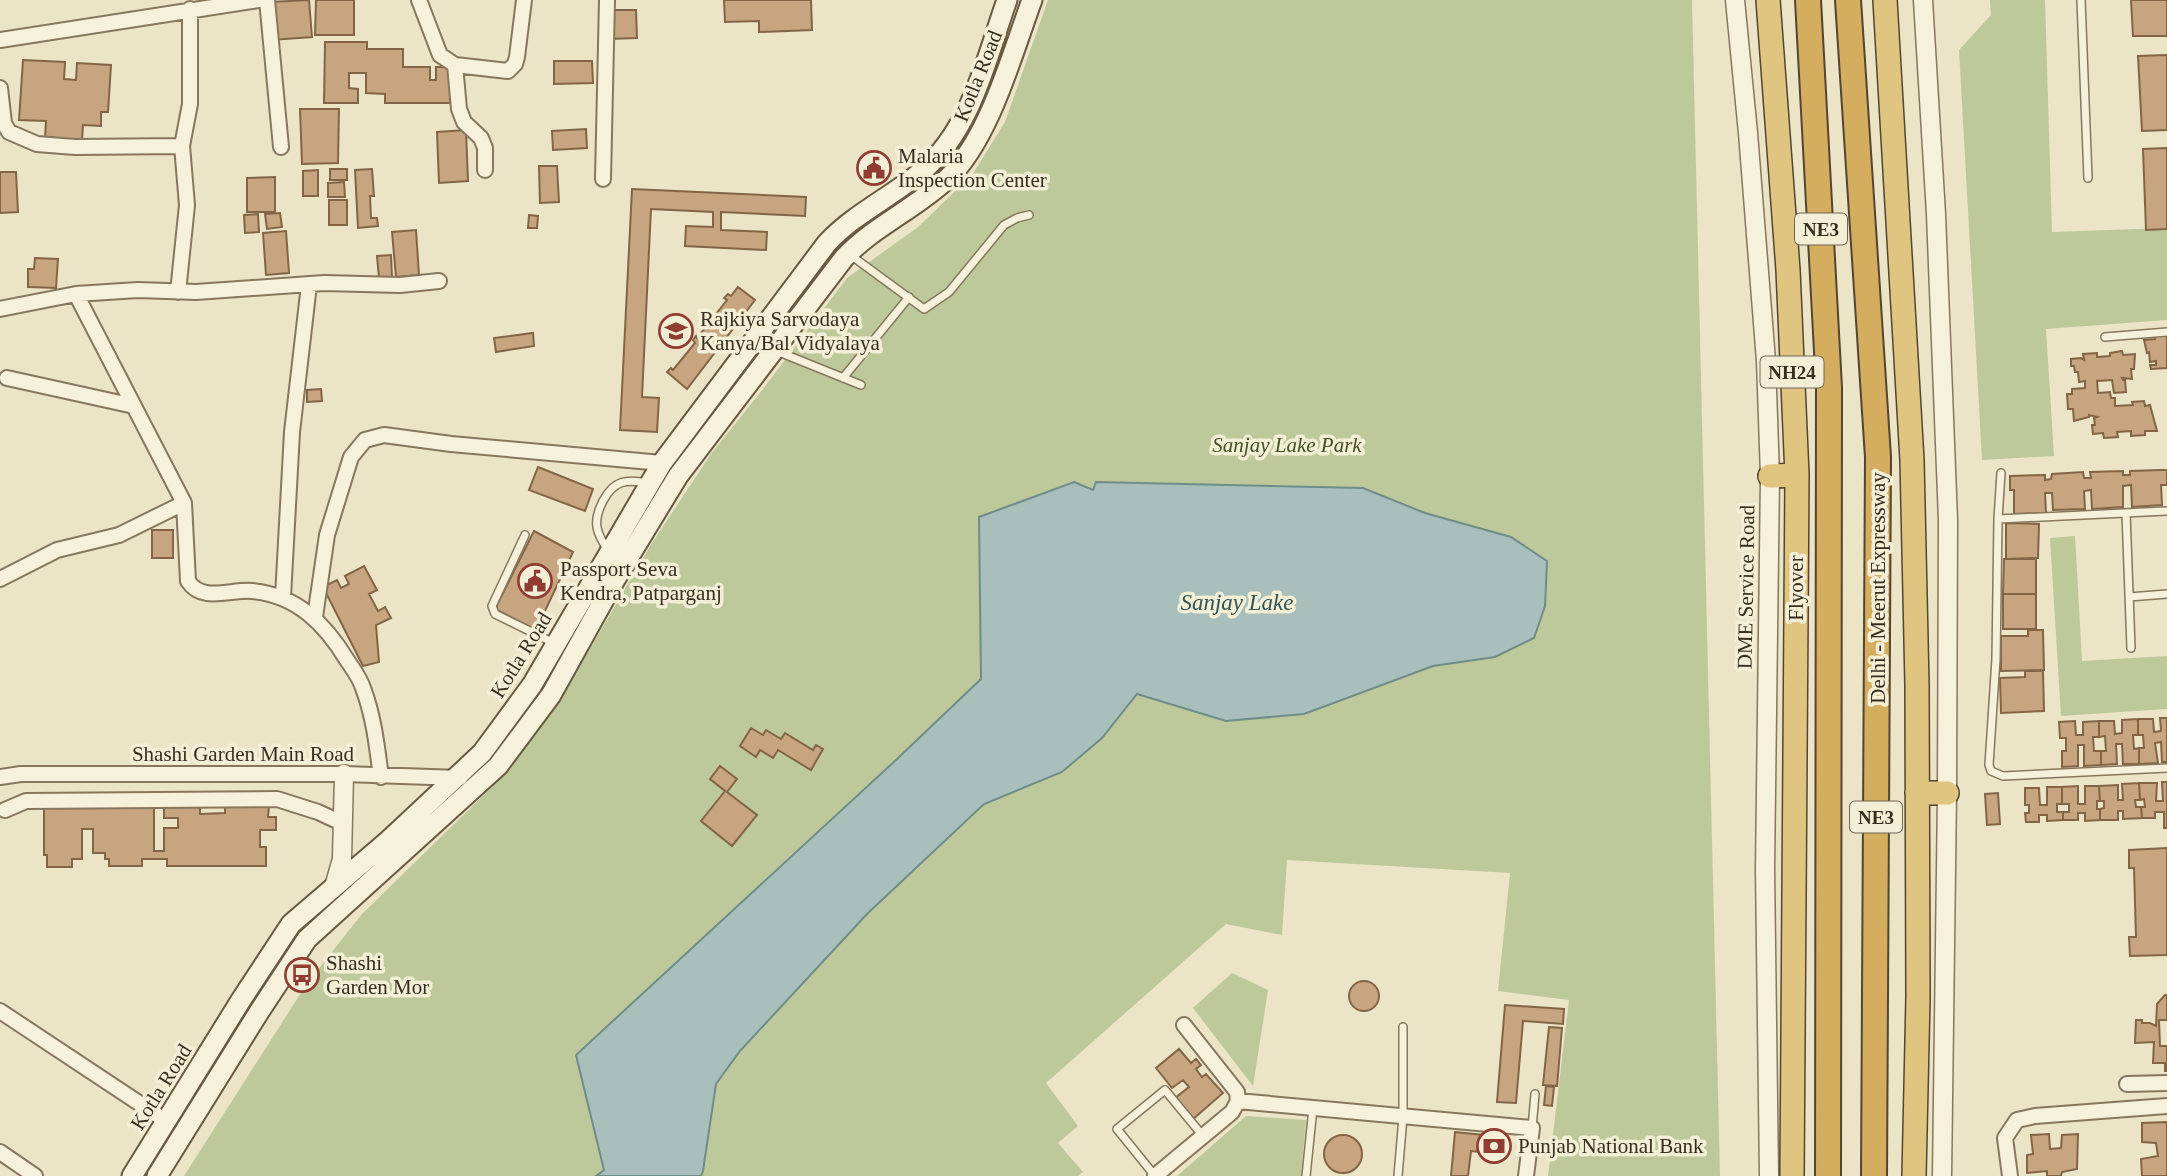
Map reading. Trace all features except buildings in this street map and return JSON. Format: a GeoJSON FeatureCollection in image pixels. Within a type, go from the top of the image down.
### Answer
{"type":"FeatureCollection","features":[{"type":"Feature","properties":{"kind":"highway","name":"Flyover"},"geometry":{"type":"LineString","coordinates":[[1768,0],[1788,270],[1797,475],[1792,1176]]}},
{"type":"Feature","properties":{"kind":"highway","name":"NE3"},"geometry":{"type":"LineString","coordinates":[[1808,0],[1829,388],[1828,1176]]}},
{"type":"Feature","properties":{"kind":"highway","name":"Delhi - Meerut Expressway"},"geometry":{"type":"LineString","coordinates":[[1848,0],[1878,457],[1874,1176]]}},
{"type":"Feature","properties":{"kind":"highway"},"geometry":{"type":"LineString","coordinates":[[1885,0],[1912,460],[1917,672],[1918,997],[1914,1176]]}},
{"type":"Feature","properties":{"kind":"highway"},"geometry":{"type":"LineString","coordinates":[[1770,476],[1797,475]]}},
{"type":"Feature","properties":{"kind":"highway"},"geometry":{"type":"LineString","coordinates":[[1917,793],[1947,793]]}},
{"type":"Feature","properties":{"kind":"main road","name":"Kotla Road"},"geometry":{"type":"LineString","coordinates":[[132,1176],[291,924],[390,840],[482,753],[491,741],[532,685],[662,463],[827,243],[844,227],[921,172],[947,143],[972,101],[1007,0]]}},
{"type":"Feature","properties":{"kind":"main road","name":"Kotla Road"},"geometry":{"type":"LineString","coordinates":[[157,1176],[307,939],[498,766],[551,695],[616,578],[678,476],[848,253],[865,238],[936,189],[961,163],[985,124],[1032,0]]}},
{"type":"Feature","properties":{"kind":"street"},"geometry":{"type":"LineString","coordinates":[[0,40],[258,0]]}},
{"type":"Feature","properties":{"kind":"street"},"geometry":{"type":"LineString","coordinates":[[267,0],[281,147]]}},
{"type":"Feature","properties":{"kind":"street"},"geometry":{"type":"LineString","coordinates":[[419,0],[440,55],[455,65],[508,71],[515,64],[517,57],[524,0]]}},
{"type":"Feature","properties":{"kind":"street"},"geometry":{"type":"LineString","coordinates":[[604,179],[607,0]]}},
{"type":"Feature","properties":{"kind":"street","name":"DME Service Road"},"geometry":{"type":"LineString","coordinates":[[1735,0],[1766,361],[1770,476],[1765,870],[1769,1176]]}},
{"type":"Feature","properties":{"kind":"street"},"geometry":{"type":"LineString","coordinates":[[1923,0],[1936,214],[1948,520],[1942,1176]]}},
{"type":"Feature","properties":{"kind":"street"},"geometry":{"type":"LineString","coordinates":[[178,292],[187,205],[183,146],[190,104],[190,9]]}},
{"type":"Feature","properties":{"kind":"street"},"geometry":{"type":"LineString","coordinates":[[455,65],[459,109],[464,121],[481,138],[485,148],[485,170]]}},
{"type":"Feature","properties":{"kind":"street"},"geometry":{"type":"LineString","coordinates":[[0,88],[4,123],[9,132],[20,139],[37,144],[75,148],[183,146]]}},
{"type":"Feature","properties":{"kind":"street"},"geometry":{"type":"LineString","coordinates":[[0,309],[76,295],[138,290],[233,291],[309,285],[400,285],[439,281]]}},
{"type":"Feature","properties":{"kind":"street"},"geometry":{"type":"LineString","coordinates":[[283,597],[292,432],[309,285]]}},
{"type":"Feature","properties":{"kind":"street"},"geometry":{"type":"LineString","coordinates":[[76,295],[184,503],[188,581],[193,589],[204,594],[252,591],[283,597],[315,617],[337,644],[363,686],[376,733],[381,777]]}},
{"type":"Feature","properties":{"kind":"street"},"geometry":{"type":"LineString","coordinates":[[7,378],[134,406]]}},
{"type":"Feature","properties":{"kind":"street"},"geometry":{"type":"LineString","coordinates":[[315,617],[327,535],[351,457],[365,440],[384,435],[451,444],[662,463]]}},
{"type":"Feature","properties":{"kind":"street"},"geometry":{"type":"LineString","coordinates":[[0,579],[57,550],[119,535],[184,503]]}},
{"type":"Feature","properties":{"kind":"street","name":"Shashi Garden Main Road"},"geometry":{"type":"LineString","coordinates":[[0,777],[21,774],[344,774],[486,778]]}},
{"type":"Feature","properties":{"kind":"street"},"geometry":{"type":"LineString","coordinates":[[334,887],[342,859],[344,774]]}},
{"type":"Feature","properties":{"kind":"street"},"geometry":{"type":"LineString","coordinates":[[5,810],[26,801],[277,799],[318,812],[344,824]]}},
{"type":"Feature","properties":{"kind":"street"},"geometry":{"type":"LineString","coordinates":[[0,1011],[166,1121]]}},
{"type":"Feature","properties":{"kind":"street"},"geometry":{"type":"LineString","coordinates":[[1155,1176],[1232,1112],[1238,1101],[1237,1091],[1184,1025]]}},
{"type":"Feature","properties":{"kind":"street"},"geometry":{"type":"LineString","coordinates":[[2127,1084],[2167,1083]]}},
{"type":"Feature","properties":{"kind":"street"},"geometry":{"type":"LineString","coordinates":[[1238,1101],[1532,1128],[1526,1176]]}},
{"type":"Feature","properties":{"kind":"street"},"geometry":{"type":"LineString","coordinates":[[2010,1176],[2005,1138],[2017,1120],[2048,1115],[2167,1107]]}},
{"type":"Feature","properties":{"kind":"street"},"geometry":{"type":"LineString","coordinates":[[0,1152],[36,1176]]}},
{"type":"Feature","properties":{"kind":"lane"},"geometry":{"type":"LineString","coordinates":[[2081,0],[2088,178]]}},
{"type":"Feature","properties":{"kind":"lane"},"geometry":{"type":"LineString","coordinates":[[848,253],[924,309],[948,292],[1004,225],[1029,215]]}},
{"type":"Feature","properties":{"kind":"lane"},"geometry":{"type":"LineString","coordinates":[[843,378],[909,298]]}},
{"type":"Feature","properties":{"kind":"lane"},"geometry":{"type":"LineString","coordinates":[[2105,337],[2167,332]]}},
{"type":"Feature","properties":{"kind":"lane"},"geometry":{"type":"LineString","coordinates":[[773,350],[861,385]]}},
{"type":"Feature","properties":{"kind":"lane"},"geometry":{"type":"LineString","coordinates":[[2001,473],[1996,659],[1989,765],[1991,771],[2003,776],[2167,768]]}},
{"type":"Feature","properties":{"kind":"lane"},"geometry":{"type":"LineString","coordinates":[[609,552],[597,531],[596,515],[611,487],[622,482],[649,483]]}},
{"type":"Feature","properties":{"kind":"lane"},"geometry":{"type":"LineString","coordinates":[[1998,519],[2166,511]]}},
{"type":"Feature","properties":{"kind":"lane"},"geometry":{"type":"LineString","coordinates":[[2126,513],[2132,648]]}},
{"type":"Feature","properties":{"kind":"lane"},"geometry":{"type":"LineString","coordinates":[[525,535],[492,606],[495,614],[556,644]]}},
{"type":"Feature","properties":{"kind":"lane"},"geometry":{"type":"LineString","coordinates":[[2129,597],[2167,594]]}},
{"type":"Feature","properties":{"kind":"lane"},"geometry":{"type":"LineString","coordinates":[[1398,1176],[1403,1117],[1403,1027]]}},
{"type":"Feature","properties":{"kind":"lane"},"geometry":{"type":"LineString","coordinates":[[1155,1176],[1117,1129],[1165,1090],[1203,1136]]}},
{"type":"Feature","properties":{"kind":"lane"},"geometry":{"type":"LineString","coordinates":[[1532,1128],[1535,1094]]}},
{"type":"Feature","properties":{"kind":"lane"},"geometry":{"type":"LineString","coordinates":[[1306,1176],[1313,1108]]}},
{"type":"Feature","properties":{"kind":"green space","name":"Sanjay Lake Park"},"geometry":{"type":"Polygon","coordinates":[[[1048,0],[1692,0],[1720,1176],[1548,1176],[1569,1000],[1498,991],[1510,873],[1287,860],[1282,935],[1226,924],[1046,1083],[1078,1126],[1058,1143],[1083,1172],[1078,1176],[184,1176],[306,985],[361,915],[493,786],[554,710],[652,543],[711,454],[847,278],[918,227],[972,175],[1005,122],[1048,0]]]}},
{"type":"Feature","properties":{"kind":"green space"},"geometry":{"type":"Polygon","coordinates":[[[1990,0],[2045,0],[2052,232],[2167,228],[2167,320],[2046,329],[2054,456],[1982,460],[1959,50],[1991,15],[1990,0]]]}},
{"type":"Feature","properties":{"kind":"green space"},"geometry":{"type":"Polygon","coordinates":[[[2075,536],[2082,661],[2167,656],[2167,709],[2061,716],[2050,538],[2075,536]]]}},
{"type":"Feature","properties":{"kind":"green space"},"geometry":{"type":"Polygon","coordinates":[[[1232,973],[1268,990],[1253,1086],[1193,1008],[1232,973]]]}},
{"type":"Feature","properties":{"kind":"green space"},"geometry":{"type":"Polygon","coordinates":[[[1246,1116],[1306,1120],[1301,1176],[1177,1176],[1246,1116]]]}},
{"type":"Feature","properties":{"kind":"water","name":"Sanjay Lake"},"geometry":{"type":"Polygon","coordinates":[[[1074,482],[1093,490],[1096,482],[1363,488],[1425,513],[1511,537],[1547,561],[1545,606],[1534,638],[1495,657],[1433,666],[1304,714],[1226,721],[1137,694],[1102,738],[1062,772],[984,804],[867,914],[740,1051],[716,1084],[701,1176],[596,1176],[604,1170],[576,1055],[981,679],[979,517],[1074,482]]]}},
{"type":"Feature","properties":{"kind":"place","name":"Malaria Inspection Center"},"geometry":{"type":"Point","coordinates":[874,168]}},
{"type":"Feature","properties":{"kind":"place","name":"Rajkiya Sarvodaya Kanya/Bal Vidyalaya"},"geometry":{"type":"Point","coordinates":[676,331]}},
{"type":"Feature","properties":{"kind":"place","name":"Passport Seva Kendra, Patparganj"},"geometry":{"type":"Point","coordinates":[535,581]}},
{"type":"Feature","properties":{"kind":"place","name":"Shashi Garden Mor"},"geometry":{"type":"Point","coordinates":[302,975]}},
{"type":"Feature","properties":{"kind":"place","name":"Punjab National Bank"},"geometry":{"type":"Point","coordinates":[1494,1146]}}]}
